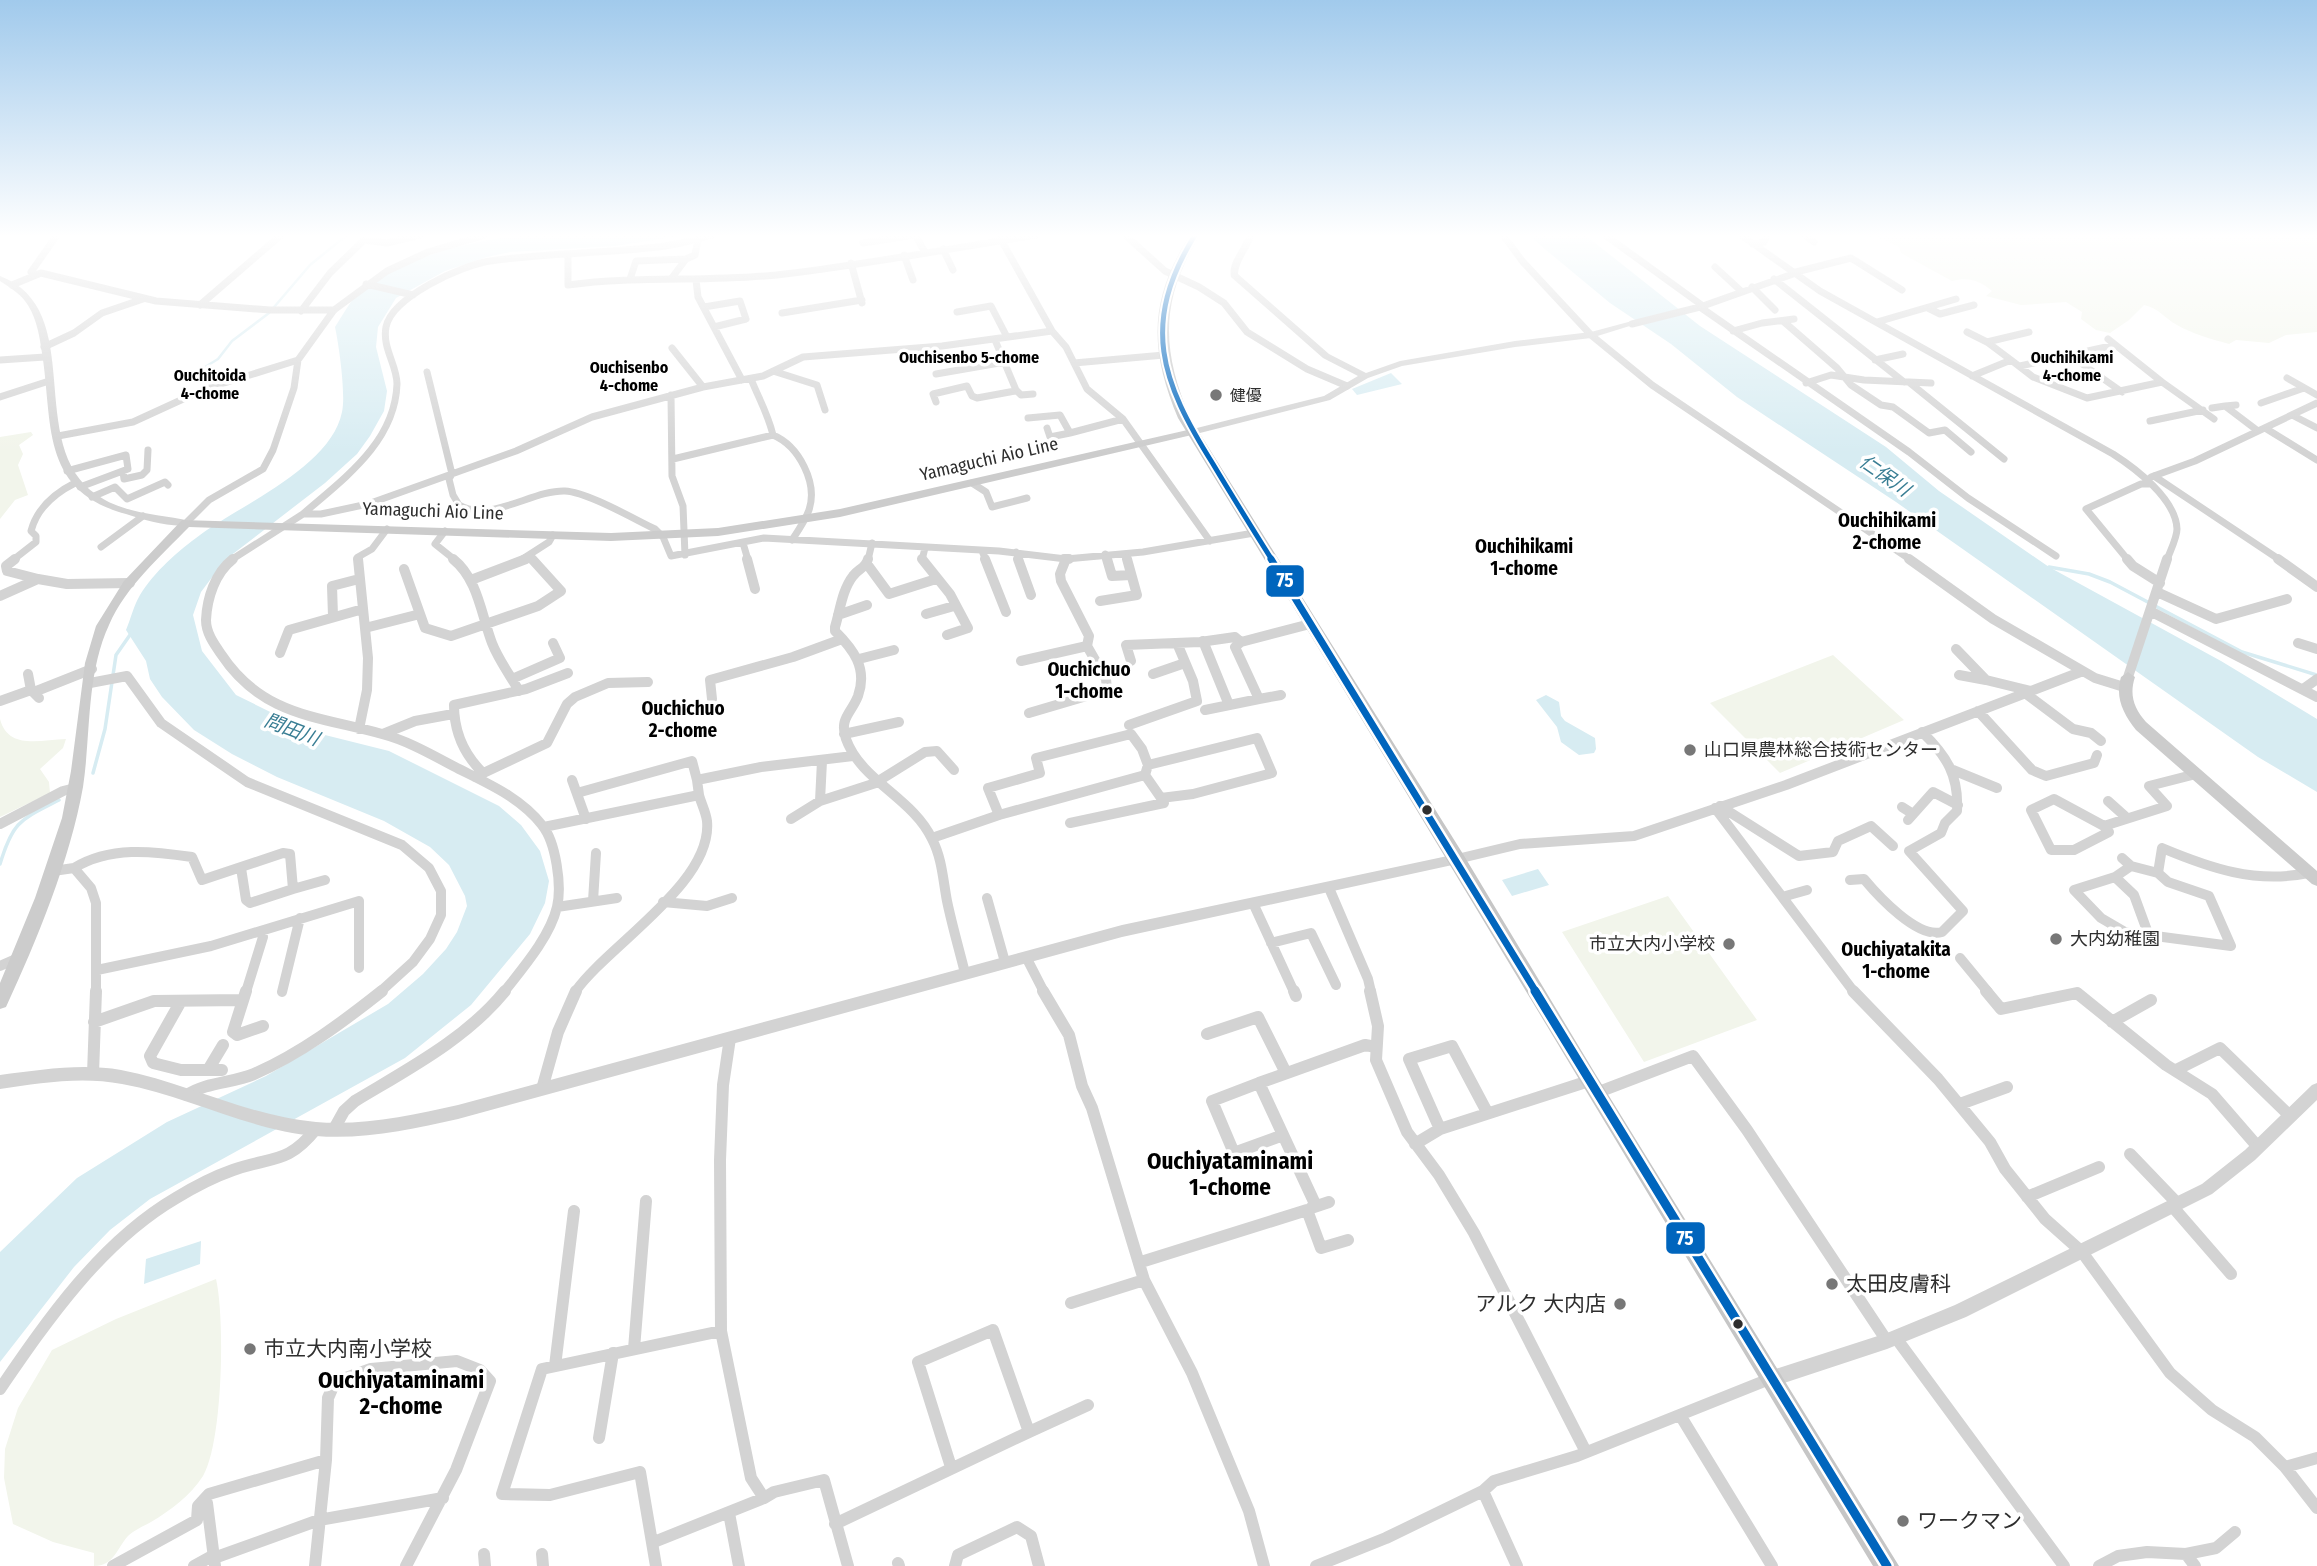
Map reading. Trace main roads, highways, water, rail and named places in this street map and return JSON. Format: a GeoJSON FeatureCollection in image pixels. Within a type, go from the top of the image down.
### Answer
{"type":"FeatureCollection","features":[{"type":"Feature","properties":{"kind":"main road"},"geometry":{"type":"LineString","coordinates":[[1164,308],[1164,355],[1174,396],[1192,432],[1457,859],[1592,1087],[1888,1566]]}},
{"type":"Feature","properties":{"kind":"main road","name":"Yamaguchi Aio Line"},"geometry":{"type":"LineString","coordinates":[[0,1002],[53,871],[75,788],[91,676],[102,628],[130,583],[186,523],[552,535],[685,535],[807,520],[1192,432]]}},
{"type":"Feature","properties":{"kind":"main road"},"geometry":{"type":"LineString","coordinates":[[2127,679],[2123,696],[2129,713],[2141,726],[2313,876]]}},
{"type":"Feature","properties":{"kind":"water","name":"問田川"},"geometry":{"type":"Polygon","coordinates":[[[347,308],[390,308],[378,327],[376,347],[387,391],[384,411],[357,454],[325,483],[225,560],[201,592],[193,615],[202,651],[236,695],[309,731],[389,751],[499,806],[521,825],[540,851],[549,881],[545,903],[530,934],[471,1005],[405,1058],[150,1199],[110,1230],[74,1267],[0,1362],[0,1252],[77,1178],[167,1122],[266,1076],[388,1004],[423,974],[446,949],[457,932],[467,906],[465,896],[449,865],[430,847],[384,821],[277,777],[232,754],[194,730],[162,697],[150,679],[146,661],[126,630],[140,595],[167,562],[200,535],[303,467],[321,450],[334,432],[342,412],[343,394],[335,327],[347,308]]]}},
{"type":"Feature","properties":{"kind":"water","name":"仁保川"},"geometry":{"type":"Polygon","coordinates":[[[1618,308],[1677,308],[1700,326],[1886,447],[1939,491],[2049,567],[2221,661],[2317,719],[2317,792],[2258,757],[1896,502],[1737,397],[1671,344],[1618,308]]]}},
{"type":"Feature","properties":{"kind":"water"},"geometry":{"type":"Polygon","coordinates":[[[1391,373],[1402,384],[1357,395],[1352,389],[1391,373]]]}},
{"type":"Feature","properties":{"kind":"water"},"geometry":{"type":"Polygon","coordinates":[[[1546,695],[1559,702],[1561,716],[1565,721],[1595,738],[1594,753],[1579,755],[1561,742],[1557,727],[1536,700],[1546,695]]]}},
{"type":"Feature","properties":{"kind":"water"},"geometry":{"type":"Polygon","coordinates":[[[1538,869],[1549,885],[1512,896],[1502,880],[1538,869]]]}},
{"type":"Feature","properties":{"kind":"water"},"geometry":{"type":"Polygon","coordinates":[[[201,1241],[200,1264],[144,1284],[146,1259],[201,1241]]]}},
{"type":"Feature","properties":{"kind":"waterway"},"geometry":{"type":"LineString","coordinates":[[181,382],[218,359],[232,341],[273,308]]}},
{"type":"Feature","properties":{"kind":"waterway"},"geometry":{"type":"LineString","coordinates":[[2047,570],[2049,567],[2089,574],[2110,582],[2242,652],[2317,675]]}},
{"type":"Feature","properties":{"kind":"waterway"},"geometry":{"type":"LineString","coordinates":[[93,773],[105,729],[116,655],[132,632]]}},
{"type":"Feature","properties":{"kind":"waterway"},"geometry":{"type":"LineString","coordinates":[[0,864],[9,839],[20,823],[59,800]]}},
{"type":"Feature","properties":{"kind":"place","name":"健優"},"geometry":{"type":"Point","coordinates":[1216,395]}},
{"type":"Feature","properties":{"kind":"place","name":"山口県農林総合技術センター"},"geometry":{"type":"Point","coordinates":[1690,750]}},
{"type":"Feature","properties":{"kind":"place","name":"大内幼稚園"},"geometry":{"type":"Point","coordinates":[2056,939]}},
{"type":"Feature","properties":{"kind":"place","name":"市立大内小学校"},"geometry":{"type":"Point","coordinates":[1729,944]}},
{"type":"Feature","properties":{"kind":"place","name":"太田皮膚科"},"geometry":{"type":"Point","coordinates":[1832,1284]}},
{"type":"Feature","properties":{"kind":"place","name":"アルク 大内店"},"geometry":{"type":"Point","coordinates":[1620,1304]}},
{"type":"Feature","properties":{"kind":"place","name":"市立大内南小学校"},"geometry":{"type":"Point","coordinates":[250,1349]}},
{"type":"Feature","properties":{"kind":"place","name":"ワークマン"},"geometry":{"type":"Point","coordinates":[1903,1521]}},
{"type":"Feature","properties":{"kind":"district","name":"Ouchisenbo 5-chome"},"geometry":{"type":"Point","coordinates":[969,357]}},
{"type":"Feature","properties":{"kind":"district","name":"Ouchihikami 4-chome"},"geometry":{"type":"Point","coordinates":[2072,366]}},
{"type":"Feature","properties":{"kind":"district","name":"Ouchisenbo 4-chome"},"geometry":{"type":"Point","coordinates":[629,376]}},
{"type":"Feature","properties":{"kind":"district","name":"Ouchitoida 4-chome"},"geometry":{"type":"Point","coordinates":[210,384]}},
{"type":"Feature","properties":{"kind":"district","name":"Ouchihikami 2-chome"},"geometry":{"type":"Point","coordinates":[1887,531]}},
{"type":"Feature","properties":{"kind":"district","name":"Ouchihikami 1-chome"},"geometry":{"type":"Point","coordinates":[1524,557]}},
{"type":"Feature","properties":{"kind":"district","name":"Ouchichuo 1-chome"},"geometry":{"type":"Point","coordinates":[1089,680]}},
{"type":"Feature","properties":{"kind":"district","name":"Ouchichuo 2-chome"},"geometry":{"type":"Point","coordinates":[683,719]}},
{"type":"Feature","properties":{"kind":"district","name":"Ouchiyatakita 1-chome"},"geometry":{"type":"Point","coordinates":[1896,960]}},
{"type":"Feature","properties":{"kind":"district","name":"Ouchiyataminami 1-chome"},"geometry":{"type":"Point","coordinates":[1230,1174]}},
{"type":"Feature","properties":{"kind":"district","name":"Ouchiyataminami 2-chome"},"geometry":{"type":"Point","coordinates":[401,1393]}}]}
